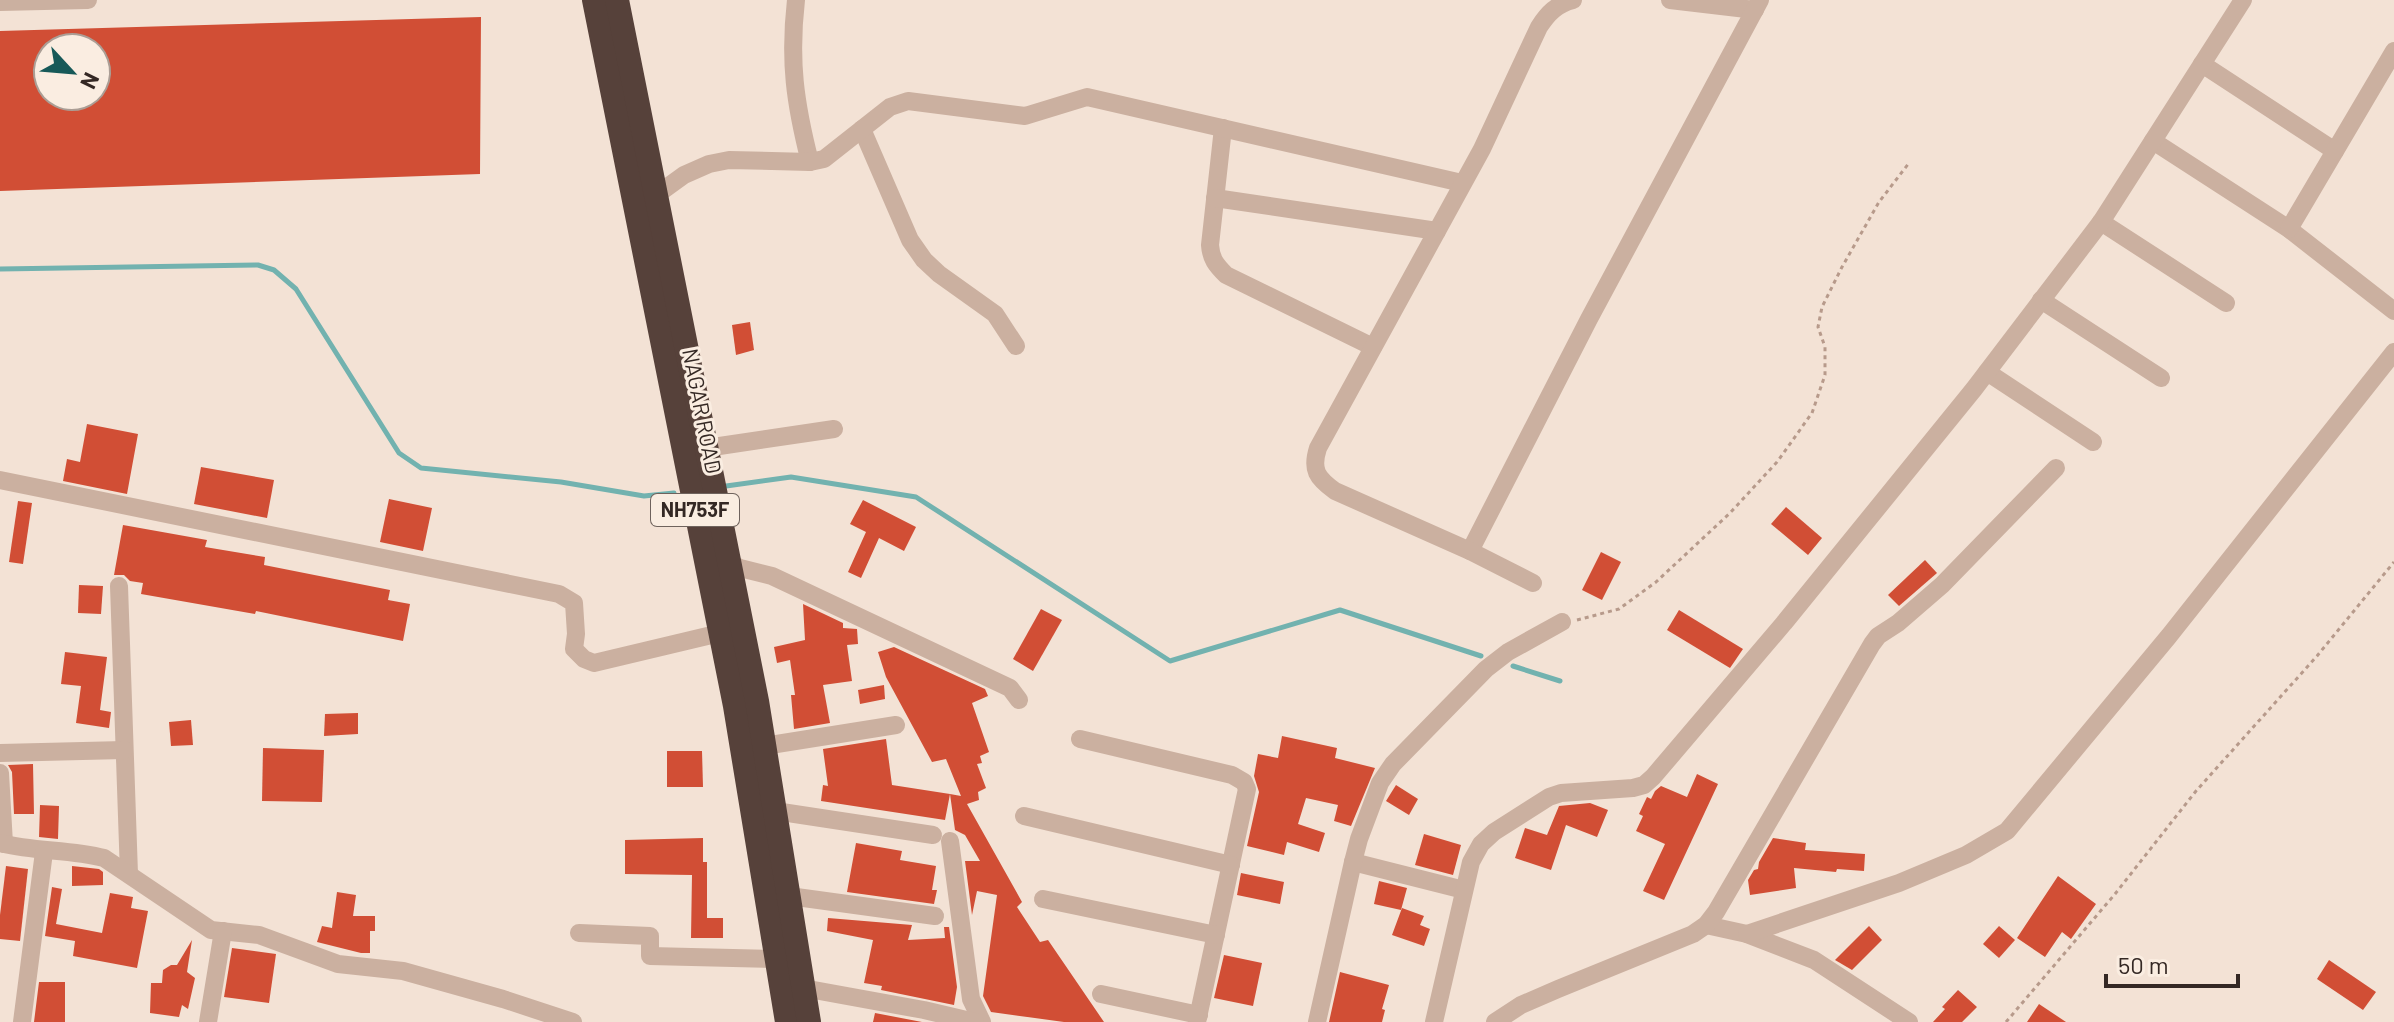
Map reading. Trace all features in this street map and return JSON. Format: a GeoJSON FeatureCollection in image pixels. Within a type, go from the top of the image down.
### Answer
{"type":"FeatureCollection","features":[{"type":"Feature","properties":{"kind":"highway","name":"NAGAR ROAD"},"geometry":{"type":"LineString","coordinates":[[594,0],[737,721],[787,1022]]}},
{"type":"Feature","properties":{"kind":"highway","name":"NAGAR ROAD"},"geometry":{"type":"LineString","coordinates":[[617,0],[764,746],[809,1022]]}},
{"type":"Feature","properties":{"kind":"street"},"geometry":{"type":"LineString","coordinates":[[0,2],[88,0]]}},
{"type":"Feature","properties":{"kind":"street"},"geometry":{"type":"LineString","coordinates":[[796,0],[792,32],[794,79],[810,162]]}},
{"type":"Feature","properties":{"kind":"street"},"geometry":{"type":"LineString","coordinates":[[1533,583],[1470,551],[1335,491],[1323,482],[1313,462],[1482,149],[1539,27],[1559,5],[1573,0]]}},
{"type":"Feature","properties":{"kind":"street"},"geometry":{"type":"LineString","coordinates":[[1470,551],[1589,319],[1757,5],[1670,0]]}},
{"type":"Feature","properties":{"kind":"street"},"geometry":{"type":"LineString","coordinates":[[1434,1022],[1471,862],[1481,844],[1494,832],[1549,797],[1561,793],[1633,788],[1644,785],[1653,777],[1784,623],[1987,372],[2101,222],[2243,0]]}},
{"type":"Feature","properties":{"kind":"street"},"geometry":{"type":"LineString","coordinates":[[2289,229],[2394,51]]}},
{"type":"Feature","properties":{"kind":"street"},"geometry":{"type":"LineString","coordinates":[[2202,64],[2335,151]]}},
{"type":"Feature","properties":{"kind":"street"},"geometry":{"type":"LineString","coordinates":[[655,196],[684,175],[709,164],[729,160],[810,162],[824,159],[890,107],[908,101],[1025,116],[1087,97],[1462,183]]}},
{"type":"Feature","properties":{"kind":"street"},"geometry":{"type":"LineString","coordinates":[[1223,128],[1210,245],[1216,266],[1226,275],[1373,347]]}},
{"type":"Feature","properties":{"kind":"street"},"geometry":{"type":"LineString","coordinates":[[862,129],[910,240],[924,260],[995,314],[1016,346]]}},
{"type":"Feature","properties":{"kind":"street"},"geometry":{"type":"LineString","coordinates":[[2153,141],[2289,229],[2394,311]]}},
{"type":"Feature","properties":{"kind":"street"},"geometry":{"type":"LineString","coordinates":[[1215,198],[1437,231]]}},
{"type":"Feature","properties":{"kind":"street"},"geometry":{"type":"LineString","coordinates":[[2101,222],[2226,303]]}},
{"type":"Feature","properties":{"kind":"street"},"geometry":{"type":"LineString","coordinates":[[2041,300],[2161,378]]}},
{"type":"Feature","properties":{"kind":"street"},"geometry":{"type":"LineString","coordinates":[[1747,934],[1899,883],[1966,855],[2007,831],[2169,636],[2394,352]]}},
{"type":"Feature","properties":{"kind":"street"},"geometry":{"type":"LineString","coordinates":[[1987,372],[2093,442]]}},
{"type":"Feature","properties":{"kind":"street"},"geometry":{"type":"LineString","coordinates":[[706,448],[834,429]]}},
{"type":"Feature","properties":{"kind":"street"},"geometry":{"type":"LineString","coordinates":[[1495,1022],[1521,1005],[1693,934],[1706,925],[1878,636],[1942,585],[2056,468]]}},
{"type":"Feature","properties":{"kind":"street"},"geometry":{"type":"LineString","coordinates":[[0,480],[559,594],[574,603],[574,649],[584,659],[594,663],[720,633]]}},
{"type":"Feature","properties":{"kind":"street"},"geometry":{"type":"LineString","coordinates":[[729,563],[772,576],[1010,688],[1019,700]]}},
{"type":"Feature","properties":{"kind":"street"},"geometry":{"type":"LineString","coordinates":[[119,586],[129,874]]}},
{"type":"Feature","properties":{"kind":"street"},"geometry":{"type":"LineString","coordinates":[[1317,1022],[1359,839],[1380,783],[1393,764],[1486,669],[1508,652],[1562,622]]}},
{"type":"Feature","properties":{"kind":"street"},"geometry":{"type":"LineString","coordinates":[[764,746],[896,725]]}},
{"type":"Feature","properties":{"kind":"street"},"geometry":{"type":"LineString","coordinates":[[1080,739],[1232,775],[1244,782],[1247,789],[1198,1019],[1101,994]]}},
{"type":"Feature","properties":{"kind":"street"},"geometry":{"type":"LineString","coordinates":[[0,753],[124,750]]}},
{"type":"Feature","properties":{"kind":"street"},"geometry":{"type":"LineString","coordinates":[[0,773],[2,843],[44,852],[104,858],[211,930],[259,935],[338,964],[403,971],[573,1022]]}},
{"type":"Feature","properties":{"kind":"street"},"geometry":{"type":"LineString","coordinates":[[775,811],[941,838],[971,999],[982,1022]]}},
{"type":"Feature","properties":{"kind":"street"},"geometry":{"type":"LineString","coordinates":[[1024,816],[1231,865]]}},
{"type":"Feature","properties":{"kind":"street"},"geometry":{"type":"LineString","coordinates":[[22,1022],[44,852]]}},
{"type":"Feature","properties":{"kind":"street"},"geometry":{"type":"LineString","coordinates":[[1353,862],[1464,890]]}},
{"type":"Feature","properties":{"kind":"street"},"geometry":{"type":"LineString","coordinates":[[789,896],[935,916]]}},
{"type":"Feature","properties":{"kind":"street"},"geometry":{"type":"LineString","coordinates":[[1043,899],[1216,935]]}},
{"type":"Feature","properties":{"kind":"street"},"geometry":{"type":"LineString","coordinates":[[1706,925],[1747,934],[1814,960],[1909,1022]]}},
{"type":"Feature","properties":{"kind":"street"},"geometry":{"type":"LineString","coordinates":[[208,1022],[223,931]]}},
{"type":"Feature","properties":{"kind":"street"},"geometry":{"type":"LineString","coordinates":[[579,933],[650,936],[650,956],[776,959]]}},
{"type":"Feature","properties":{"kind":"street"},"geometry":{"type":"LineString","coordinates":[[803,988],[975,1022]]}},
{"type":"Feature","properties":{"kind":"path"},"geometry":{"type":"LineString","coordinates":[[1562,622],[1619,609],[1656,582],[1730,513],[1777,462],[1812,413],[1825,375],[1825,347],[1818,327],[1822,307],[1879,202],[1909,163]]}},
{"type":"Feature","properties":{"kind":"path"},"geometry":{"type":"LineString","coordinates":[[2006,1022],[2115,894],[2196,791],[2317,656],[2394,562]]}},
{"type":"Feature","properties":{"kind":"building"},"geometry":{"type":"Polygon","coordinates":[[[481,17],[480,174],[0,191],[0,31],[481,17]]]}},
{"type":"Feature","properties":{"kind":"building"},"geometry":{"type":"Polygon","coordinates":[[[750,322],[754,350],[736,355],[732,325],[750,322]]]}},
{"type":"Feature","properties":{"kind":"building"},"geometry":{"type":"Polygon","coordinates":[[[87,424],[138,434],[127,494],[63,481],[67,459],[80,462],[87,424]]]}},
{"type":"Feature","properties":{"kind":"building"},"geometry":{"type":"Polygon","coordinates":[[[201,467],[274,480],[267,518],[194,504],[201,467]]]}},
{"type":"Feature","properties":{"kind":"building"},"geometry":{"type":"Polygon","coordinates":[[[389,499],[432,508],[423,551],[380,542],[389,499]]]}},
{"type":"Feature","properties":{"kind":"building"},"geometry":{"type":"Polygon","coordinates":[[[863,500],[916,527],[904,551],[879,538],[861,578],[848,572],[866,532],[850,524],[863,500]]]}},
{"type":"Feature","properties":{"kind":"building"},"geometry":{"type":"Polygon","coordinates":[[[18,501],[32,503],[23,564],[9,562],[18,501]]]}},
{"type":"Feature","properties":{"kind":"building"},"geometry":{"type":"Polygon","coordinates":[[[1786,507],[1822,538],[1808,555],[1771,524],[1786,507]]]}},
{"type":"Feature","properties":{"kind":"building"},"geometry":{"type":"Polygon","coordinates":[[[123,525],[207,540],[205,547],[265,557],[264,565],[390,590],[388,600],[410,604],[403,641],[256,611],[255,614],[141,594],[143,583],[130,581],[124,575],[114,575],[123,525]]]}},
{"type":"Feature","properties":{"kind":"building"},"geometry":{"type":"Polygon","coordinates":[[[1601,552],[1621,562],[1602,600],[1582,590],[1601,552]]]}},
{"type":"Feature","properties":{"kind":"building"},"geometry":{"type":"Polygon","coordinates":[[[1925,560],[1937,573],[1899,606],[1888,595],[1925,560]]]}},
{"type":"Feature","properties":{"kind":"building"},"geometry":{"type":"Polygon","coordinates":[[[79,585],[103,586],[101,614],[78,613],[79,585]]]}},
{"type":"Feature","properties":{"kind":"building"},"geometry":{"type":"Polygon","coordinates":[[[803,604],[843,623],[843,628],[857,629],[858,644],[847,645],[852,681],[823,685],[830,723],[794,729],[791,695],[795,695],[790,660],[777,663],[774,647],[805,640],[803,604]]]}},
{"type":"Feature","properties":{"kind":"building"},"geometry":{"type":"Polygon","coordinates":[[[1041,609],[1062,620],[1033,671],[1013,659],[1041,609]]]}},
{"type":"Feature","properties":{"kind":"building"},"geometry":{"type":"Polygon","coordinates":[[[1679,610],[1743,649],[1730,668],[1667,630],[1679,610]]]}},
{"type":"Feature","properties":{"kind":"building"},"geometry":{"type":"Polygon","coordinates":[[[894,647],[985,689],[988,696],[972,703],[989,752],[980,756],[982,763],[977,764],[986,788],[978,792],[979,800],[967,804],[1022,902],[1017,907],[1040,942],[1048,940],[1104,1022],[1064,1022],[991,1012],[983,996],[997,895],[977,891],[972,915],[965,861],[980,861],[965,835],[955,830],[950,794],[961,796],[946,759],[932,762],[886,677],[878,652],[894,647]]]}},
{"type":"Feature","properties":{"kind":"building"},"geometry":{"type":"Polygon","coordinates":[[[65,652],[107,657],[100,710],[111,712],[109,728],[76,723],[81,686],[61,684],[65,652]]]}},
{"type":"Feature","properties":{"kind":"building"},"geometry":{"type":"Polygon","coordinates":[[[884,685],[885,699],[860,704],[858,690],[884,685]]]}},
{"type":"Feature","properties":{"kind":"building"},"geometry":{"type":"Polygon","coordinates":[[[358,713],[358,734],[324,736],[325,714],[358,713]]]}},
{"type":"Feature","properties":{"kind":"building"},"geometry":{"type":"Polygon","coordinates":[[[191,720],[193,745],[171,746],[169,722],[191,720]]]}},
{"type":"Feature","properties":{"kind":"building"},"geometry":{"type":"Polygon","coordinates":[[[1282,736],[1337,748],[1335,758],[1375,768],[1351,826],[1334,821],[1338,805],[1306,798],[1298,824],[1325,833],[1319,852],[1287,842],[1284,855],[1247,846],[1259,792],[1254,776],[1258,754],[1278,758],[1282,736]]]}},
{"type":"Feature","properties":{"kind":"building"},"geometry":{"type":"Polygon","coordinates":[[[886,739],[892,785],[950,794],[945,820],[821,801],[823,785],[828,786],[823,749],[886,739]]]}},
{"type":"Feature","properties":{"kind":"building"},"geometry":{"type":"Polygon","coordinates":[[[263,748],[324,750],[322,802],[262,801],[263,748]]]}},
{"type":"Feature","properties":{"kind":"building"},"geometry":{"type":"Polygon","coordinates":[[[667,751],[702,751],[703,787],[667,787],[667,751]]]}},
{"type":"Feature","properties":{"kind":"building"},"geometry":{"type":"Polygon","coordinates":[[[33,764],[34,814],[14,814],[12,772],[8,765],[33,764]]]}},
{"type":"Feature","properties":{"kind":"building"},"geometry":{"type":"Polygon","coordinates":[[[1697,774],[1718,784],[1664,900],[1643,891],[1665,844],[1636,831],[1643,816],[1639,814],[1647,797],[1651,799],[1661,786],[1687,797],[1697,774]]]}},
{"type":"Feature","properties":{"kind":"building"},"geometry":{"type":"Polygon","coordinates":[[[1396,785],[1418,799],[1409,815],[1386,801],[1396,785]]]}},
{"type":"Feature","properties":{"kind":"building"},"geometry":{"type":"Polygon","coordinates":[[[1590,803],[1608,810],[1597,837],[1566,825],[1551,870],[1515,858],[1525,828],[1547,835],[1559,806],[1590,803]]]}},
{"type":"Feature","properties":{"kind":"building"},"geometry":{"type":"Polygon","coordinates":[[[40,805],[59,806],[58,839],[39,837],[40,805]]]}},
{"type":"Feature","properties":{"kind":"building"},"geometry":{"type":"Polygon","coordinates":[[[1424,834],[1461,845],[1453,875],[1415,865],[1424,834]]]}},
{"type":"Feature","properties":{"kind":"building"},"geometry":{"type":"Polygon","coordinates":[[[703,838],[703,862],[707,862],[707,918],[723,918],[723,938],[691,938],[692,875],[625,874],[625,840],[703,838]]]}},
{"type":"Feature","properties":{"kind":"building"},"geometry":{"type":"Polygon","coordinates":[[[1773,838],[1806,843],[1805,850],[1865,854],[1864,871],[1794,868],[1796,888],[1750,895],[1748,880],[1758,869],[1773,838]]]}},
{"type":"Feature","properties":{"kind":"building"},"geometry":{"type":"Polygon","coordinates":[[[856,843],[902,851],[900,860],[936,866],[932,890],[937,890],[934,904],[847,892],[856,843]]]}},
{"type":"Feature","properties":{"kind":"building"},"geometry":{"type":"Polygon","coordinates":[[[6,866],[28,869],[20,941],[0,939],[6,866]]]}},
{"type":"Feature","properties":{"kind":"building"},"geometry":{"type":"Polygon","coordinates":[[[72,866],[99,869],[103,872],[103,885],[72,886],[72,866]]]}},
{"type":"Feature","properties":{"kind":"building"},"geometry":{"type":"Polygon","coordinates":[[[1241,873],[1284,882],[1280,904],[1237,895],[1241,873]]]}},
{"type":"Feature","properties":{"kind":"building"},"geometry":{"type":"Polygon","coordinates":[[[2058,876],[2096,904],[2071,939],[2062,932],[2045,957],[2017,938],[2058,876]]]}},
{"type":"Feature","properties":{"kind":"building"},"geometry":{"type":"Polygon","coordinates":[[[1379,881],[1407,888],[1401,910],[1374,904],[1379,881]]]}},
{"type":"Feature","properties":{"kind":"building"},"geometry":{"type":"Polygon","coordinates":[[[52,887],[62,889],[56,924],[102,933],[110,893],[133,897],[131,908],[148,911],[137,968],[73,956],[75,941],[45,936],[52,887]]]}},
{"type":"Feature","properties":{"kind":"building"},"geometry":{"type":"Polygon","coordinates":[[[337,892],[356,895],[353,916],[375,916],[375,931],[370,931],[370,953],[317,942],[322,926],[332,928],[337,892]]]}},
{"type":"Feature","properties":{"kind":"building"},"geometry":{"type":"Polygon","coordinates":[[[1402,908],[1424,916],[1420,925],[1430,929],[1424,946],[1392,935],[1402,908]]]}},
{"type":"Feature","properties":{"kind":"building"},"geometry":{"type":"Polygon","coordinates":[[[828,918],[912,925],[908,940],[945,938],[944,927],[949,927],[957,987],[954,1005],[881,990],[882,986],[864,983],[873,940],[827,931],[828,918]]]}},
{"type":"Feature","properties":{"kind":"building"},"geometry":{"type":"Polygon","coordinates":[[[1869,926],[1882,940],[1852,970],[1835,960],[1869,926]]]}},
{"type":"Feature","properties":{"kind":"building"},"geometry":{"type":"Polygon","coordinates":[[[1999,926],[2015,940],[1999,958],[1983,944],[1999,926]]]}},
{"type":"Feature","properties":{"kind":"building"},"geometry":{"type":"Polygon","coordinates":[[[192,940],[187,972],[195,978],[188,1009],[182,1005],[179,1017],[150,1013],[151,983],[162,983],[163,970],[177,965],[192,940]]]}},
{"type":"Feature","properties":{"kind":"building"},"geometry":{"type":"Polygon","coordinates":[[[232,948],[276,954],[269,1003],[224,997],[232,948]]]}},
{"type":"Feature","properties":{"kind":"building"},"geometry":{"type":"Polygon","coordinates":[[[1224,955],[1262,963],[1253,1006],[1214,998],[1224,955]]]}},
{"type":"Feature","properties":{"kind":"building"},"geometry":{"type":"Polygon","coordinates":[[[2329,960],[2376,992],[2363,1010],[2317,979],[2329,960]]]}},
{"type":"Feature","properties":{"kind":"building"},"geometry":{"type":"Polygon","coordinates":[[[1340,972],[1389,985],[1382,1009],[1385,1010],[1382,1022],[1329,1022],[1340,972]]]}},
{"type":"Feature","properties":{"kind":"building"},"geometry":{"type":"Polygon","coordinates":[[[39,982],[65,982],[65,1022],[34,1022],[39,982]]]}},
{"type":"Feature","properties":{"kind":"building"},"geometry":{"type":"Polygon","coordinates":[[[1958,990],[1977,1007],[1962,1022],[1933,1022],[1945,1009],[1942,1007],[1958,990]]]}},
{"type":"Feature","properties":{"kind":"building"},"geometry":{"type":"Polygon","coordinates":[[[2039,1004],[2066,1022],[2027,1022],[2039,1004]]]}},
{"type":"Feature","properties":{"kind":"building"},"geometry":{"type":"Polygon","coordinates":[[[875,1013],[922,1022],[873,1022],[875,1013]]]}},
{"type":"Feature","properties":{"kind":"waterway"},"geometry":{"type":"LineString","coordinates":[[0,269],[258,265],[274,270],[296,289],[399,453],[421,468],[561,482],[644,496],[674,493]]}},
{"type":"Feature","properties":{"kind":"waterway"},"geometry":{"type":"LineString","coordinates":[[719,487],[791,477],[916,497],[1170,661],[1340,610],[1481,656]]}},
{"type":"Feature","properties":{"kind":"waterway"},"geometry":{"type":"LineString","coordinates":[[1513,666],[1560,681]]}}]}
